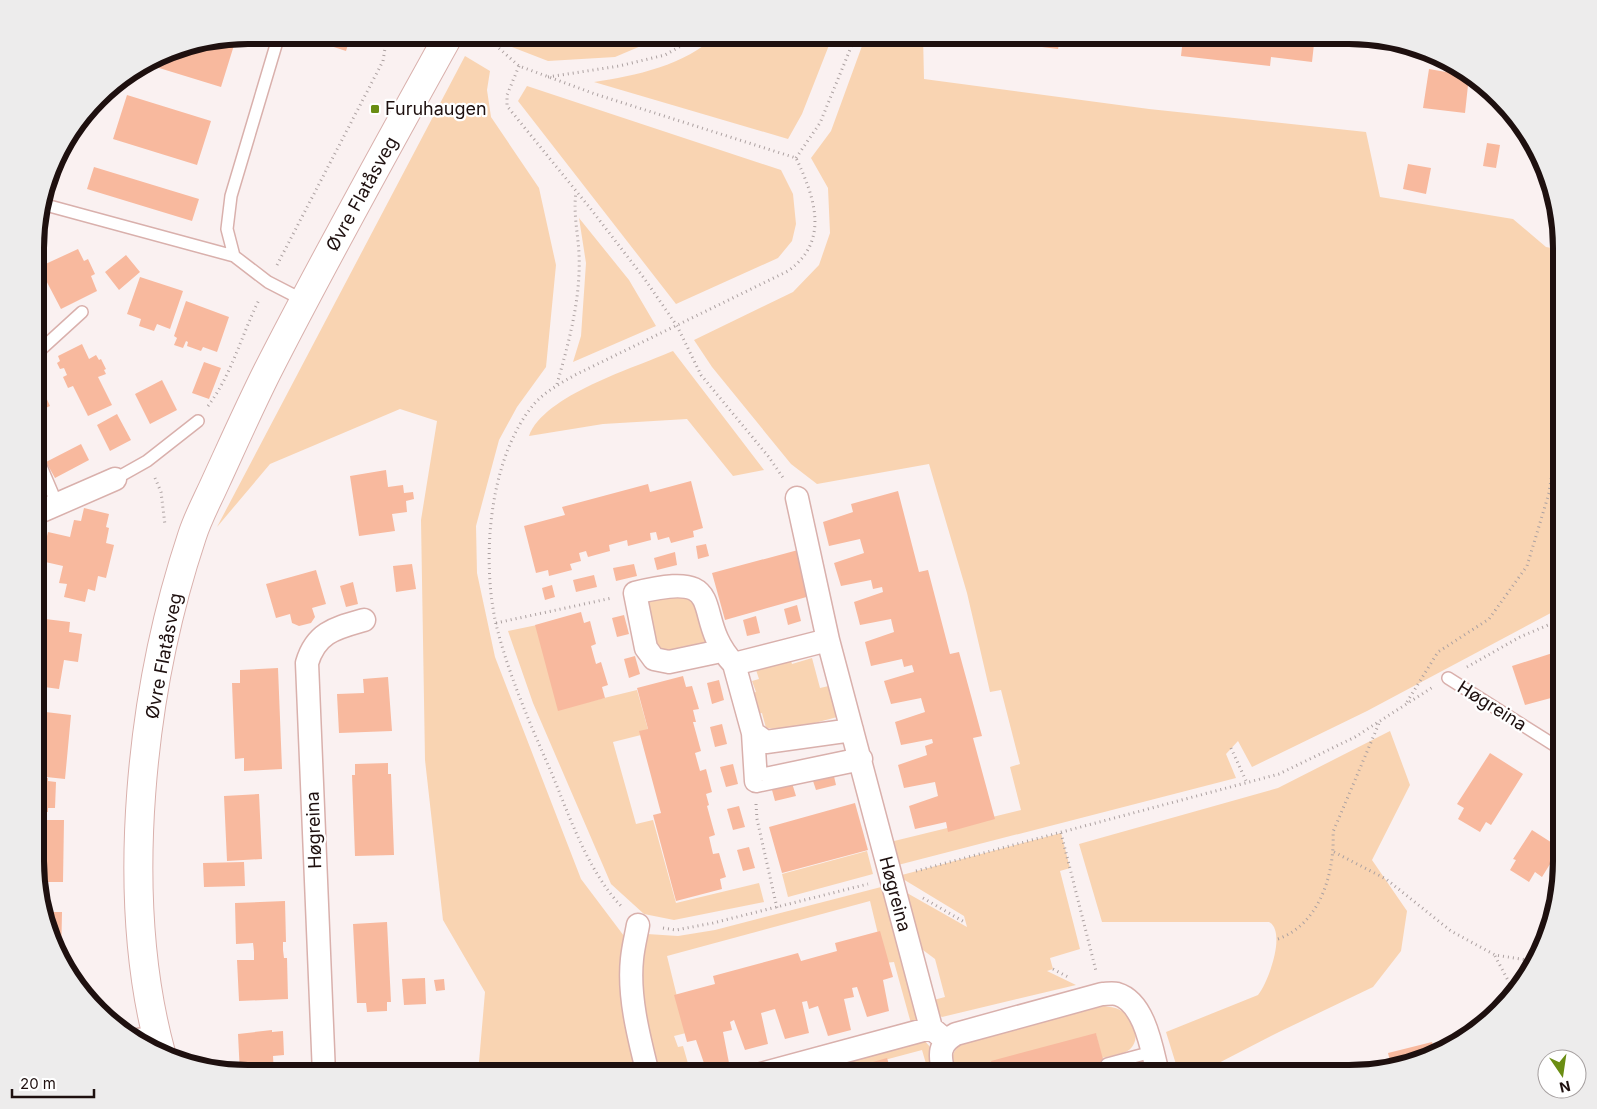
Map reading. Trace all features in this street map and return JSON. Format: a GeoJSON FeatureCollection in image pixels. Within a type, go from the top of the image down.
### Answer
{"type":"FeatureCollection","features":[{"type":"Feature","properties":{"kind":"street","name":"Øvre Flatåsveg"},"geometry":{"type":"LineString","coordinates":[[152,1041],[144,966],[138,842],[153,694],[169,614],[193,533],[247,413],[303,300],[444,44]]}},
{"type":"Feature","properties":{"kind":"street"},"geometry":{"type":"LineString","coordinates":[[44,510],[115,479]]}},
{"type":"Feature","properties":{"kind":"street","name":"Høgreina"},"geometry":{"type":"LineString","coordinates":[[797,498],[828,640],[861,759],[890,878],[938,1034],[943,1065]]}},
{"type":"Feature","properties":{"kind":"street"},"geometry":{"type":"LineString","coordinates":[[828,640],[728,658],[669,662],[654,659],[646,648],[635,593],[665,586],[680,585],[694,588],[704,598],[728,658],[753,734],[756,781],[861,759]]}},
{"type":"Feature","properties":{"kind":"street","name":"Høgreina"},"geometry":{"type":"LineString","coordinates":[[324,1065],[307,663],[311,649],[322,636],[336,628],[364,620]]}},
{"type":"Feature","properties":{"kind":"street"},"geometry":{"type":"LineString","coordinates":[[753,734],[766,742],[852,730]]}},
{"type":"Feature","properties":{"kind":"street"},"geometry":{"type":"LineString","coordinates":[[638,925],[632,961],[634,1002],[646,1065]]}},
{"type":"Feature","properties":{"kind":"street"},"geometry":{"type":"LineString","coordinates":[[809,1065],[938,1034],[956,1034],[1102,994],[1117,994],[1130,1002],[1144,1023],[1156,1065]]}},
{"type":"Feature","properties":{"kind":"lane"},"geometry":{"type":"LineString","coordinates":[[234,256],[227,229],[230,196],[276,44]]}},
{"type":"Feature","properties":{"kind":"lane"},"geometry":{"type":"LineString","coordinates":[[49,206],[234,256],[268,282],[303,300]]}},
{"type":"Feature","properties":{"kind":"lane"},"geometry":{"type":"LineString","coordinates":[[44,347],[82,312]]}},
{"type":"Feature","properties":{"kind":"lane"},"geometry":{"type":"LineString","coordinates":[[115,479],[148,462],[198,421]]}},
{"type":"Feature","properties":{"kind":"lane"},"geometry":{"type":"LineString","coordinates":[[44,473],[57,504]]}},
{"type":"Feature","properties":{"kind":"lane","name":"Høgreina"},"geometry":{"type":"LineString","coordinates":[[1448,678],[1553,744]]}},
{"type":"Feature","properties":{"kind":"lane"},"geometry":{"type":"LineString","coordinates":[[1108,1064],[1152,1052]]}},
{"type":"Feature","properties":{"kind":"path"},"geometry":{"type":"LineString","coordinates":[[198,421],[224,385],[244,330],[383,61],[386,44]]}},
{"type":"Feature","properties":{"kind":"path"},"geometry":{"type":"LineString","coordinates":[[494,44],[501,51]]}},
{"type":"Feature","properties":{"kind":"path"},"geometry":{"type":"LineString","coordinates":[[547,77],[619,66],[665,55],[684,44]]}},
{"type":"Feature","properties":{"kind":"path"},"geometry":{"type":"LineString","coordinates":[[796,158],[820,123],[852,44]]}},
{"type":"Feature","properties":{"kind":"path"},"geometry":{"type":"LineString","coordinates":[[519,66],[506,95],[507,106],[614,239],[677,326],[701,375],[768,456],[797,498]]}},
{"type":"Feature","properties":{"kind":"path"},"geometry":{"type":"LineString","coordinates":[[557,385],[573,327],[579,256],[574,205],[576,192]]}},
{"type":"Feature","properties":{"kind":"path"},"geometry":{"type":"LineString","coordinates":[[1407,702],[1438,652],[1490,619],[1527,566],[1549,493],[1553,467]]}},
{"type":"Feature","properties":{"kind":"path"},"geometry":{"type":"LineString","coordinates":[[496,623],[635,593]]}},
{"type":"Feature","properties":{"kind":"path"},"geometry":{"type":"LineString","coordinates":[[1278,939],[1300,927],[1315,910],[1326,887],[1334,852],[1333,832],[1380,720]]}},
{"type":"Feature","properties":{"kind":"path"},"geometry":{"type":"LineString","coordinates":[[1232,748],[1247,783]]}},
{"type":"Feature","properties":{"kind":"path"},"geometry":{"type":"LineString","coordinates":[[756,781],[757,819],[777,908]]}},
{"type":"Feature","properties":{"kind":"path"},"geometry":{"type":"LineString","coordinates":[[1061,833],[1102,994]]}},
{"type":"Feature","properties":{"kind":"path"},"geometry":{"type":"LineString","coordinates":[[1334,852],[1386,879],[1451,931],[1495,955],[1528,960]]}},
{"type":"Feature","properties":{"kind":"path"},"geometry":{"type":"LineString","coordinates":[[890,878],[966,923]]}},
{"type":"Feature","properties":{"kind":"path"},"geometry":{"type":"LineString","coordinates":[[1495,955],[1511,985]]}},
{"type":"Feature","properties":{"kind":"shaded area"},"geometry":{"type":"Polygon","coordinates":[[[646,44],[615,57],[548,61],[507,45],[646,44]]]}},
{"type":"Feature","properties":{"kind":"shaded area"},"geometry":{"type":"Polygon","coordinates":[[[829,44],[802,114],[788,139],[594,82],[659,68],[690,54],[704,45],[829,44]]]}},
{"type":"Feature","properties":{"kind":"shaded area"},"geometry":{"type":"Polygon","coordinates":[[[863,44],[923,44],[924,79],[1149,109],[1366,132],[1380,197],[1513,219],[1546,247],[1553,248],[1553,612],[1367,711],[1252,767],[1238,741],[1226,754],[1236,778],[898,865],[890,842],[1021,810],[1010,767],[1020,764],[1001,690],[990,692],[967,593],[929,464],[817,484],[791,464],[712,367],[694,340],[793,292],[819,265],[830,233],[828,188],[811,158],[831,131],[863,44]]]}},
{"type":"Feature","properties":{"kind":"shaded area"},"geometry":{"type":"Polygon","coordinates":[[[465,56],[490,71],[487,90],[491,117],[539,188],[556,265],[546,367],[517,407],[499,440],[476,526],[477,573],[495,657],[581,879],[624,936],[629,1033],[638,1065],[478,1065],[485,992],[443,920],[425,760],[421,520],[437,421],[400,409],[270,464],[217,527],[465,56]]]}},
{"type":"Feature","properties":{"kind":"shaded area"},"geometry":{"type":"Polygon","coordinates":[[[527,86],[781,170],[793,194],[796,224],[792,241],[778,258],[676,304],[518,101],[527,86]]]}},
{"type":"Feature","properties":{"kind":"shaded area"},"geometry":{"type":"Polygon","coordinates":[[[579,218],[629,280],[656,326],[573,362],[581,336],[586,263],[579,218]]]}},
{"type":"Feature","properties":{"kind":"shaded area"},"geometry":{"type":"Polygon","coordinates":[[[673,351],[764,470],[733,476],[687,419],[603,424],[529,436],[538,421],[552,408],[571,396],[592,384],[673,351]]]}},
{"type":"Feature","properties":{"kind":"shaded area"},"geometry":{"type":"Polygon","coordinates":[[[681,591],[698,601],[708,644],[685,649],[684,646],[680,648],[681,652],[657,649],[646,601],[681,591]]]}},
{"type":"Feature","properties":{"kind":"shaded area"},"geometry":{"type":"Polygon","coordinates":[[[537,625],[559,709],[637,690],[649,733],[613,742],[636,824],[653,820],[676,903],[759,883],[764,902],[674,920],[644,914],[611,884],[533,703],[508,631],[537,625]]]}},
{"type":"Feature","properties":{"kind":"shaded area"},"geometry":{"type":"Polygon","coordinates":[[[790,658],[792,664],[812,658],[820,688],[833,685],[841,716],[788,730],[766,728],[762,713],[754,714],[748,694],[756,692],[752,681],[759,679],[755,667],[790,658]]]}},
{"type":"Feature","properties":{"kind":"shaded area"},"geometry":{"type":"Polygon","coordinates":[[[1390,731],[1410,785],[1372,860],[1407,911],[1401,951],[1373,987],[1215,1065],[1176,1065],[1166,1032],[1258,995],[1271,969],[1274,958],[1276,936],[1274,928],[1269,922],[1102,922],[1079,844],[1278,788],[1390,731]]]}},
{"type":"Feature","properties":{"kind":"shaded area"},"geometry":{"type":"Polygon","coordinates":[[[1061,833],[1070,868],[1060,871],[1080,949],[1050,958],[1053,969],[1047,971],[1076,985],[942,1017],[934,1013],[930,1001],[945,997],[935,959],[915,944],[900,889],[967,927],[964,916],[898,876],[1061,833]]]}},
{"type":"Feature","properties":{"kind":"shaded area"},"geometry":{"type":"Polygon","coordinates":[[[867,851],[873,874],[788,897],[782,874],[867,851]]]}},
{"type":"Feature","properties":{"kind":"shaded area"},"geometry":{"type":"Polygon","coordinates":[[[885,886],[922,1025],[912,1027],[894,962],[885,963],[870,901],[667,956],[686,1033],[674,1036],[678,1047],[683,1046],[688,1065],[654,1065],[646,1037],[640,961],[647,934],[678,936],[715,930],[885,886]]]}},
{"type":"Feature","properties":{"kind":"shaded area"},"geometry":{"type":"Polygon","coordinates":[[[1104,1006],[1120,1010],[1124,1013],[1132,1022],[1135,1034],[1135,1040],[1129,1050],[1102,1058],[1096,1034],[991,1062],[992,1065],[952,1065],[955,1050],[962,1044],[1104,1006]]]}},
{"type":"Feature","properties":{"kind":"shaded area"},"geometry":{"type":"Polygon","coordinates":[[[924,1040],[930,1047],[935,1065],[926,1065],[922,1050],[866,1065],[831,1065],[924,1040]]]}},
{"type":"Feature","properties":{"kind":"building"},"geometry":{"type":"Polygon","coordinates":[[[234,44],[221,87],[155,67],[170,59],[195,51],[234,44]]]}},
{"type":"Feature","properties":{"kind":"building"},"geometry":{"type":"Polygon","coordinates":[[[325,44],[348,44],[346,51],[325,44]]]}},
{"type":"Feature","properties":{"kind":"building"},"geometry":{"type":"Polygon","coordinates":[[[1018,44],[1059,44],[1058,49],[1018,44]]]}},
{"type":"Feature","properties":{"kind":"building"},"geometry":{"type":"Polygon","coordinates":[[[1158,44],[1314,44],[1312,62],[1271,57],[1270,66],[1181,56],[1182,47],[1158,44]]]}},
{"type":"Feature","properties":{"kind":"building"},"geometry":{"type":"Polygon","coordinates":[[[1429,69],[1455,74],[1468,83],[1465,113],[1423,108],[1429,69]]]}},
{"type":"Feature","properties":{"kind":"building"},"geometry":{"type":"Polygon","coordinates":[[[127,95],[211,121],[197,165],[113,139],[127,95]]]}},
{"type":"Feature","properties":{"kind":"building"},"geometry":{"type":"Polygon","coordinates":[[[1487,143],[1500,145],[1496,168],[1483,166],[1487,143]]]}},
{"type":"Feature","properties":{"kind":"building"},"geometry":{"type":"Polygon","coordinates":[[[66,155],[58,181],[56,180],[66,155]]]}},
{"type":"Feature","properties":{"kind":"building"},"geometry":{"type":"Polygon","coordinates":[[[1408,164],[1431,168],[1426,194],[1403,189],[1408,164]]]}},
{"type":"Feature","properties":{"kind":"building"},"geometry":{"type":"Polygon","coordinates":[[[94,167],[199,199],[192,221],[87,189],[94,167]]]}},
{"type":"Feature","properties":{"kind":"building"},"geometry":{"type":"Polygon","coordinates":[[[78,249],[84,261],[88,259],[95,274],[91,276],[97,291],[61,309],[44,277],[44,265],[78,249]]]}},
{"type":"Feature","properties":{"kind":"building"},"geometry":{"type":"Polygon","coordinates":[[[126,255],[140,272],[119,290],[105,272],[126,255]]]}},
{"type":"Feature","properties":{"kind":"building"},"geometry":{"type":"Polygon","coordinates":[[[140,277],[183,291],[170,329],[157,324],[154,331],[139,326],[141,319],[127,314],[140,277]]]}},
{"type":"Feature","properties":{"kind":"building"},"geometry":{"type":"Polygon","coordinates":[[[186,301],[229,317],[217,352],[203,347],[201,351],[187,346],[188,342],[186,341],[183,348],[174,345],[177,338],[174,336],[186,301]]]}},
{"type":"Feature","properties":{"kind":"building"},"geometry":{"type":"Polygon","coordinates":[[[82,344],[89,359],[96,355],[99,360],[101,359],[106,369],[104,370],[106,374],[98,377],[112,405],[88,416],[73,386],[68,388],[63,377],[67,375],[64,368],[60,369],[57,363],[60,361],[58,356],[82,344]]]}},
{"type":"Feature","properties":{"kind":"building"},"geometry":{"type":"Polygon","coordinates":[[[204,362],[221,368],[209,399],[192,393],[204,362]]]}},
{"type":"Feature","properties":{"kind":"building"},"geometry":{"type":"Polygon","coordinates":[[[162,380],[177,410],[150,424],[135,394],[162,380]]]}},
{"type":"Feature","properties":{"kind":"building"},"geometry":{"type":"Polygon","coordinates":[[[44,393],[50,406],[44,409],[44,393]]]}},
{"type":"Feature","properties":{"kind":"building"},"geometry":{"type":"Polygon","coordinates":[[[117,414],[131,440],[110,451],[97,425],[117,414]]]}},
{"type":"Feature","properties":{"kind":"building"},"geometry":{"type":"Polygon","coordinates":[[[81,444],[89,460],[55,478],[46,462],[81,444]]]}},
{"type":"Feature","properties":{"kind":"building"},"geometry":{"type":"Polygon","coordinates":[[[386,470],[388,487],[403,485],[404,493],[413,492],[414,499],[406,501],[407,512],[392,514],[395,531],[359,536],[350,476],[386,470]]]}},
{"type":"Feature","properties":{"kind":"building"},"geometry":{"type":"Polygon","coordinates":[[[691,481],[703,528],[693,531],[694,537],[671,543],[669,537],[658,540],[656,532],[650,533],[651,540],[628,546],[627,540],[609,545],[610,551],[588,557],[586,551],[579,553],[581,561],[570,564],[572,570],[549,576],[548,570],[536,573],[524,526],[565,515],[562,507],[648,484],[650,492],[691,481]]]}},
{"type":"Feature","properties":{"kind":"building"},"geometry":{"type":"Polygon","coordinates":[[[898,491],[919,572],[928,570],[950,654],[959,652],[982,736],[973,738],[995,819],[948,832],[946,822],[915,829],[909,806],[938,796],[935,782],[904,788],[898,765],[927,755],[925,746],[933,743],[932,739],[901,745],[895,722],[925,712],[921,698],[891,704],[884,681],[914,672],[912,665],[904,667],[902,659],[871,666],[865,642],[894,632],[891,619],[860,625],[854,602],[883,592],[882,587],[873,589],[871,580],[841,586],[834,563],[864,553],[860,539],[829,546],[823,522],[853,512],[851,504],[898,491]]]}},
{"type":"Feature","properties":{"kind":"building"},"geometry":{"type":"Polygon","coordinates":[[[84,508],[109,514],[106,527],[109,528],[106,543],[114,545],[106,578],[98,576],[95,591],[88,589],[85,602],[64,597],[67,584],[59,583],[63,566],[44,562],[44,549],[48,532],[70,537],[74,520],[81,521],[84,508]]]}},
{"type":"Feature","properties":{"kind":"building"},"geometry":{"type":"Polygon","coordinates":[[[706,544],[709,556],[698,559],[696,546],[706,544]]]}},
{"type":"Feature","properties":{"kind":"building"},"geometry":{"type":"Polygon","coordinates":[[[798,550],[810,596],[725,620],[712,573],[798,550]]]}},
{"type":"Feature","properties":{"kind":"building"},"geometry":{"type":"Polygon","coordinates":[[[675,552],[677,565],[657,570],[654,558],[675,552]]]}},
{"type":"Feature","properties":{"kind":"building"},"geometry":{"type":"Polygon","coordinates":[[[412,564],[416,589],[396,592],[393,566],[412,564]]]}},
{"type":"Feature","properties":{"kind":"building"},"geometry":{"type":"Polygon","coordinates":[[[634,564],[637,576],[616,581],[613,568],[634,564]]]}},
{"type":"Feature","properties":{"kind":"building"},"geometry":{"type":"Polygon","coordinates":[[[316,570],[326,604],[312,608],[315,617],[311,623],[299,626],[292,623],[290,614],[276,618],[266,584],[316,570]]]}},
{"type":"Feature","properties":{"kind":"building"},"geometry":{"type":"Polygon","coordinates":[[[594,575],[597,587],[576,592],[573,580],[594,575]]]}},
{"type":"Feature","properties":{"kind":"building"},"geometry":{"type":"Polygon","coordinates":[[[353,582],[358,604],[346,607],[340,586],[353,582]]]}},
{"type":"Feature","properties":{"kind":"building"},"geometry":{"type":"Polygon","coordinates":[[[552,585],[555,597],[545,600],[542,588],[552,585]]]}},
{"type":"Feature","properties":{"kind":"building"},"geometry":{"type":"Polygon","coordinates":[[[797,605],[801,621],[788,625],[784,609],[797,605]]]}},
{"type":"Feature","properties":{"kind":"building"},"geometry":{"type":"Polygon","coordinates":[[[581,612],[584,623],[590,621],[596,644],[591,646],[596,664],[601,662],[608,685],[602,687],[605,698],[558,711],[535,625],[581,612]]]}},
{"type":"Feature","properties":{"kind":"building"},"geometry":{"type":"Polygon","coordinates":[[[624,615],[629,634],[617,637],[612,618],[624,615]]]}},
{"type":"Feature","properties":{"kind":"building"},"geometry":{"type":"Polygon","coordinates":[[[756,616],[760,633],[747,636],[743,620],[756,616]]]}},
{"type":"Feature","properties":{"kind":"building"},"geometry":{"type":"Polygon","coordinates":[[[44,619],[70,622],[69,632],[82,634],[78,662],[64,660],[59,689],[44,687],[44,619]]]}},
{"type":"Feature","properties":{"kind":"building"},"geometry":{"type":"Polygon","coordinates":[[[1553,653],[1553,697],[1525,705],[1512,666],[1553,653]]]}},
{"type":"Feature","properties":{"kind":"building"},"geometry":{"type":"Polygon","coordinates":[[[635,656],[640,674],[629,678],[624,659],[635,656]]]}},
{"type":"Feature","properties":{"kind":"building"},"geometry":{"type":"Polygon","coordinates":[[[278,668],[282,769],[244,771],[244,758],[235,759],[232,683],[240,683],[240,670],[278,668]]]}},
{"type":"Feature","properties":{"kind":"building"},"geometry":{"type":"Polygon","coordinates":[[[683,676],[686,687],[692,686],[699,709],[693,710],[696,722],[693,722],[701,751],[695,753],[700,771],[706,769],[712,792],[706,794],[709,805],[707,806],[715,835],[709,837],[713,854],[719,853],[726,877],[720,879],[722,889],[676,901],[653,815],[661,813],[639,731],[648,729],[637,688],[683,676]]]}},
{"type":"Feature","properties":{"kind":"building"},"geometry":{"type":"Polygon","coordinates":[[[388,677],[392,731],[339,733],[337,694],[364,693],[363,679],[388,677]]]}},
{"type":"Feature","properties":{"kind":"building"},"geometry":{"type":"Polygon","coordinates":[[[719,680],[724,700],[712,704],[707,683],[719,680]]]}},
{"type":"Feature","properties":{"kind":"building"},"geometry":{"type":"Polygon","coordinates":[[[44,712],[71,715],[65,779],[44,777],[44,712]]]}},
{"type":"Feature","properties":{"kind":"building"},"geometry":{"type":"Polygon","coordinates":[[[722,724],[727,744],[715,747],[710,727],[722,724]]]}},
{"type":"Feature","properties":{"kind":"building"},"geometry":{"type":"Polygon","coordinates":[[[1490,753],[1523,774],[1491,825],[1486,822],[1480,832],[1458,819],[1464,808],[1457,804],[1490,753]]]}},
{"type":"Feature","properties":{"kind":"building"},"geometry":{"type":"Polygon","coordinates":[[[388,763],[388,774],[391,774],[394,855],[355,856],[352,775],[355,775],[355,764],[388,763]]]}},
{"type":"Feature","properties":{"kind":"building"},"geometry":{"type":"Polygon","coordinates":[[[733,764],[738,784],[726,787],[720,767],[733,764]]]}},
{"type":"Feature","properties":{"kind":"building"},"geometry":{"type":"Polygon","coordinates":[[[833,772],[836,785],[816,790],[812,778],[833,772]]]}},
{"type":"Feature","properties":{"kind":"building"},"geometry":{"type":"Polygon","coordinates":[[[44,778],[48,778],[48,781],[56,782],[55,808],[48,808],[48,812],[44,812],[44,778]]]}},
{"type":"Feature","properties":{"kind":"building"},"geometry":{"type":"Polygon","coordinates":[[[792,783],[796,796],[775,801],[772,790],[792,783]]]}},
{"type":"Feature","properties":{"kind":"building"},"geometry":{"type":"Polygon","coordinates":[[[259,794],[262,859],[227,861],[224,796],[259,794]]]}},
{"type":"Feature","properties":{"kind":"building"},"geometry":{"type":"Polygon","coordinates":[[[855,803],[868,850],[782,873],[769,827],[855,803]]]}},
{"type":"Feature","properties":{"kind":"building"},"geometry":{"type":"Polygon","coordinates":[[[739,806],[745,827],[733,830],[727,809],[739,806]]]}},
{"type":"Feature","properties":{"kind":"building"},"geometry":{"type":"Polygon","coordinates":[[[44,820],[64,820],[63,882],[45,882],[44,820]]]}},
{"type":"Feature","properties":{"kind":"building"},"geometry":{"type":"Polygon","coordinates":[[[1532,830],[1553,844],[1553,859],[1542,877],[1535,872],[1529,882],[1510,870],[1516,860],[1513,859],[1532,830]]]}},
{"type":"Feature","properties":{"kind":"building"},"geometry":{"type":"Polygon","coordinates":[[[749,847],[755,868],[743,871],[737,850],[749,847]]]}},
{"type":"Feature","properties":{"kind":"building"},"geometry":{"type":"Polygon","coordinates":[[[244,862],[245,886],[204,887],[203,863],[244,862]]]}},
{"type":"Feature","properties":{"kind":"building"},"geometry":{"type":"Polygon","coordinates":[[[285,901],[286,942],[283,942],[283,950],[284,958],[287,958],[288,999],[239,1001],[237,960],[254,960],[254,952],[253,943],[236,944],[235,903],[285,901]]]}},
{"type":"Feature","properties":{"kind":"building"},"geometry":{"type":"Polygon","coordinates":[[[51,912],[62,912],[61,944],[51,912]]]}},
{"type":"Feature","properties":{"kind":"building"},"geometry":{"type":"Polygon","coordinates":[[[387,922],[391,1002],[387,1002],[387,1011],[367,1012],[366,1003],[357,1003],[353,924],[387,922]]]}},
{"type":"Feature","properties":{"kind":"building"},"geometry":{"type":"Polygon","coordinates":[[[880,931],[893,977],[883,980],[889,1011],[867,1017],[857,987],[852,988],[854,997],[844,999],[851,1030],[828,1036],[818,1006],[809,1009],[807,1001],[802,1002],[809,1033],[785,1039],[775,1009],[761,1013],[768,1044],[745,1050],[734,1020],[730,1022],[732,1030],[723,1032],[729,1063],[705,1065],[696,1040],[687,1042],[674,995],[715,984],[713,976],[798,953],[801,961],[837,951],[835,943],[880,931]]]}},
{"type":"Feature","properties":{"kind":"building"},"geometry":{"type":"Polygon","coordinates":[[[425,978],[426,1004],[404,1005],[402,979],[425,978]]]}},
{"type":"Feature","properties":{"kind":"building"},"geometry":{"type":"Polygon","coordinates":[[[444,979],[445,990],[436,991],[434,980],[444,979]]]}},
{"type":"Feature","properties":{"kind":"building"},"geometry":{"type":"Polygon","coordinates":[[[272,1030],[272,1032],[283,1031],[284,1055],[273,1056],[274,1065],[240,1065],[238,1034],[272,1030]]]}},
{"type":"Feature","properties":{"kind":"building"},"geometry":{"type":"Polygon","coordinates":[[[1096,1033],[1105,1065],[992,1065],[991,1061],[1096,1033]]]}},
{"type":"Feature","properties":{"kind":"building"},"geometry":{"type":"Polygon","coordinates":[[[1432,1042],[1433,1047],[1390,1061],[1388,1053],[1432,1042]]]}},
{"type":"Feature","properties":{"kind":"building"},"geometry":{"type":"Polygon","coordinates":[[[887,1058],[889,1065],[862,1065],[887,1058]]]}},
{"type":"Feature","properties":{"kind":"place","name":"Furuhaugen"},"geometry":{"type":"Point","coordinates":[375,109]}}]}
